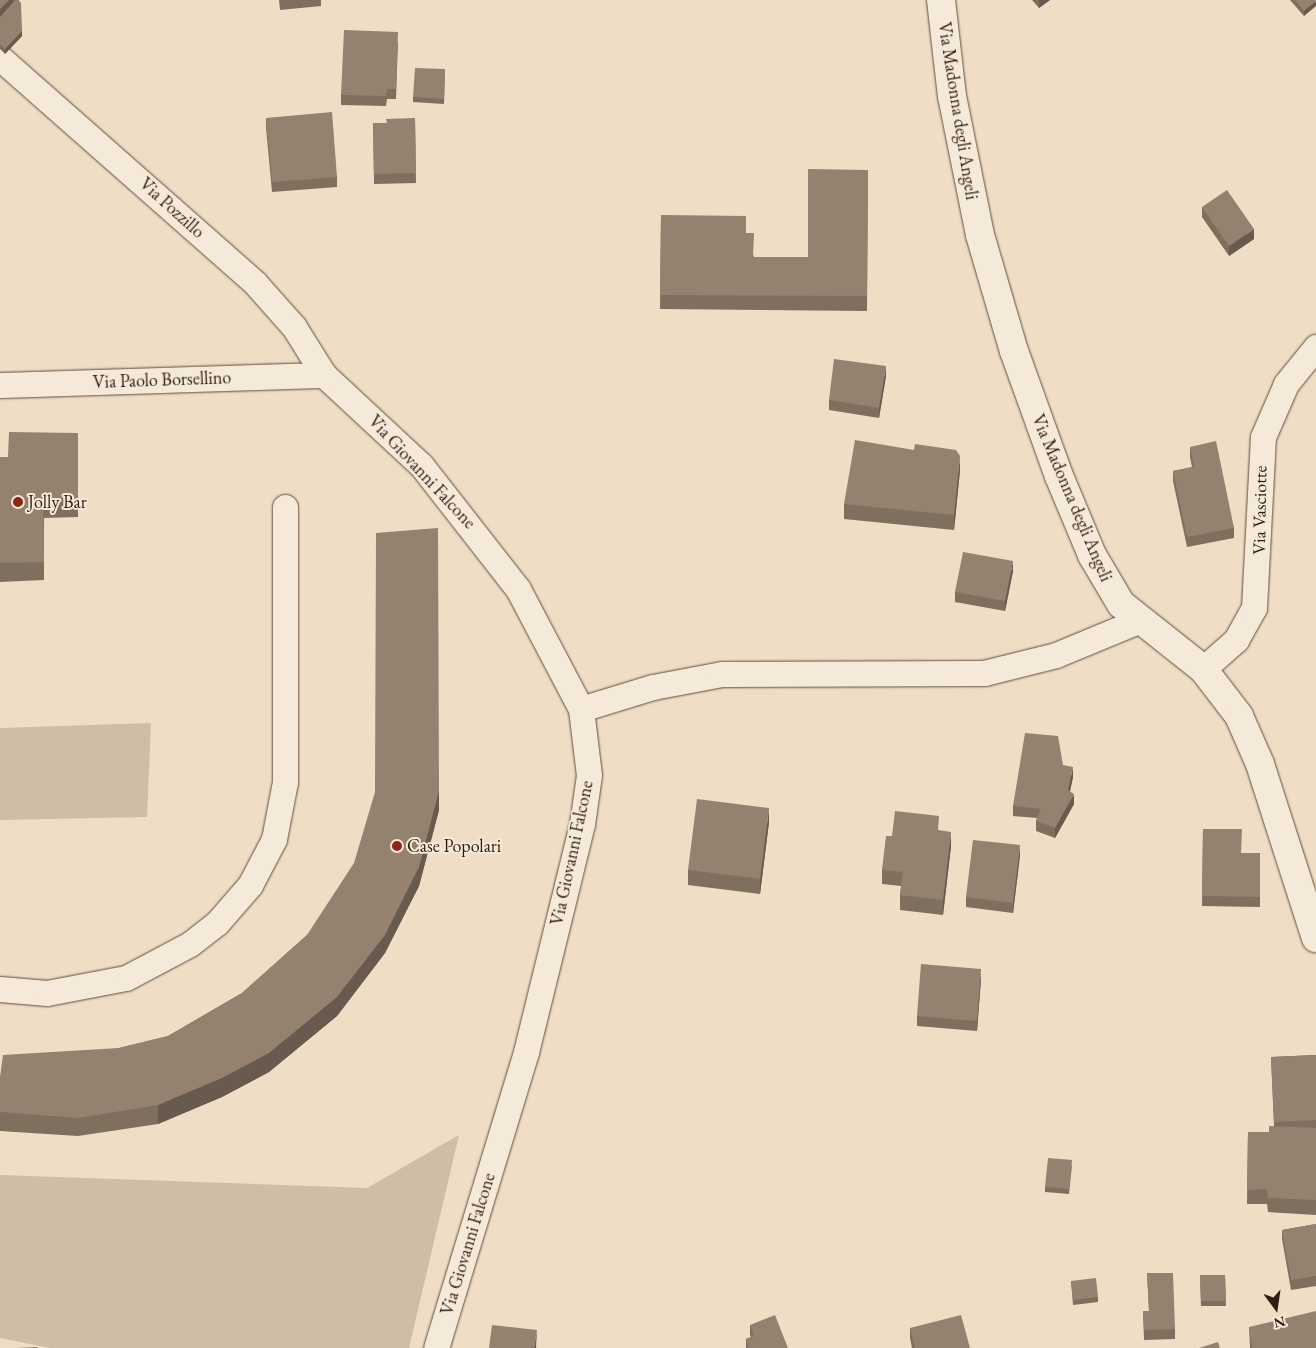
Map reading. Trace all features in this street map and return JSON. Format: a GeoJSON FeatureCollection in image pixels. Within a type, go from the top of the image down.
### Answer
{"type":"FeatureCollection","features":[{"type":"Feature","properties":{"kind":"street","name":"Via Madonna degli Angeli"},"geometry":{"type":"LineString","coordinates":[[942,0],[959,138],[994,289],[1037,416],[1092,555],[1114,594],[1138,621],[1203,669],[1231,702],[1252,743],[1316,938]]}},
{"type":"Feature","properties":{"kind":"street","name":"Via Pozzillo"},"geometry":{"type":"LineString","coordinates":[[0,58],[265,293],[302,338],[324,375]]}},
{"type":"Feature","properties":{"kind":"street","name":"Via Vasciotte"},"geometry":{"type":"LineString","coordinates":[[1203,669],[1236,640],[1254,608],[1263,437],[1286,384],[1316,347]]}},
{"type":"Feature","properties":{"kind":"street","name":"Via Paolo Borsellino"},"geometry":{"type":"LineString","coordinates":[[0,386],[324,375]]}},
{"type":"Feature","properties":{"kind":"street","name":"Via Giovanni Falcone"},"geometry":{"type":"LineString","coordinates":[[324,375],[421,465],[489,546],[545,632],[581,709],[589,766],[582,824],[526,1052],[436,1348]]}},
{"type":"Feature","properties":{"kind":"street"},"geometry":{"type":"LineString","coordinates":[[0,989],[47,993],[126,978],[190,944],[224,916],[250,886],[274,839],[285,782],[285,507]]}},
{"type":"Feature","properties":{"kind":"street"},"geometry":{"type":"LineString","coordinates":[[581,709],[653,687],[722,674],[791,670],[943,676],[993,671],[1056,655],[1138,621]]}},
{"type":"Feature","properties":{"kind":"shaded area"},"geometry":{"type":"Polygon","coordinates":[[[151,723],[147,817],[0,820],[0,728],[151,723]]]}},
{"type":"Feature","properties":{"kind":"shaded area"},"geometry":{"type":"Polygon","coordinates":[[[459,1135],[409,1348],[50,1348],[0,1338],[0,1175],[367,1188],[459,1135]]]}},
{"type":"Feature","properties":{"kind":"building"},"geometry":{"type":"Polygon","coordinates":[[[0,0],[9,0],[0,9],[0,0]]]}},
{"type":"Feature","properties":{"kind":"building"},"geometry":{"type":"Polygon","coordinates":[[[15,0],[21,3],[22,31],[5,49],[0,44],[0,17],[15,0]]]}},
{"type":"Feature","properties":{"kind":"building"},"geometry":{"type":"Polygon","coordinates":[[[1295,0],[1316,0],[1316,1],[1304,11],[1295,0]]]}},
{"type":"Feature","properties":{"kind":"building"},"geometry":{"type":"Polygon","coordinates":[[[344,30],[398,32],[396,89],[387,89],[386,96],[341,95],[344,30]]]}},
{"type":"Feature","properties":{"kind":"building"},"geometry":{"type":"Polygon","coordinates":[[[415,68],[445,69],[444,99],[413,97],[415,68]]]}},
{"type":"Feature","properties":{"kind":"building"},"geometry":{"type":"Polygon","coordinates":[[[332,112],[337,177],[272,182],[266,118],[332,112]]]}},
{"type":"Feature","properties":{"kind":"building"},"geometry":{"type":"Polygon","coordinates":[[[415,118],[416,173],[374,174],[373,123],[387,123],[386,119],[415,118]]]}},
{"type":"Feature","properties":{"kind":"building"},"geometry":{"type":"Polygon","coordinates":[[[808,169],[868,170],[867,296],[660,295],[661,215],[746,216],[746,233],[754,233],[753,257],[808,257],[808,169]]]}},
{"type":"Feature","properties":{"kind":"building"},"geometry":{"type":"Polygon","coordinates":[[[1227,190],[1254,229],[1229,246],[1202,207],[1227,190]]]}},
{"type":"Feature","properties":{"kind":"building"},"geometry":{"type":"Polygon","coordinates":[[[834,359],[886,366],[879,408],[829,400],[834,359]]]}},
{"type":"Feature","properties":{"kind":"building"},"geometry":{"type":"Polygon","coordinates":[[[9,432],[78,433],[78,499],[43,500],[44,562],[0,563],[0,457],[8,457],[9,432]]]}},
{"type":"Feature","properties":{"kind":"building"},"geometry":{"type":"Polygon","coordinates":[[[855,440],[914,450],[915,444],[956,450],[960,456],[954,515],[844,504],[855,440]]]}},
{"type":"Feature","properties":{"kind":"building"},"geometry":{"type":"Polygon","coordinates":[[[1216,441],[1234,528],[1187,537],[1173,471],[1194,467],[1190,447],[1216,441]]]}},
{"type":"Feature","properties":{"kind":"building","name":"Case Popolari"},"geometry":{"type":"Polygon","coordinates":[[[438,528],[439,791],[419,867],[385,935],[337,997],[269,1053],[222,1078],[158,1105],[78,1118],[0,1112],[0,1077],[3,1055],[119,1048],[168,1036],[242,993],[307,935],[354,863],[375,792],[376,533],[438,528]]]}},
{"type":"Feature","properties":{"kind":"building"},"geometry":{"type":"Polygon","coordinates":[[[963,552],[1013,561],[1005,601],[955,592],[963,552]]]}},
{"type":"Feature","properties":{"kind":"building"},"geometry":{"type":"Polygon","coordinates":[[[1025,733],[1058,736],[1063,765],[1073,767],[1068,790],[1074,794],[1055,828],[1036,821],[1041,809],[1013,806],[1025,733]]]}},
{"type":"Feature","properties":{"kind":"building"},"geometry":{"type":"Polygon","coordinates":[[[697,799],[769,808],[760,879],[688,870],[697,799]]]}},
{"type":"Feature","properties":{"kind":"building"},"geometry":{"type":"Polygon","coordinates":[[[895,811],[939,816],[938,830],[951,832],[943,900],[900,895],[903,872],[882,870],[886,836],[892,836],[895,811]]]}},
{"type":"Feature","properties":{"kind":"building"},"geometry":{"type":"Polygon","coordinates":[[[1203,829],[1242,829],[1241,853],[1260,853],[1260,897],[1202,896],[1203,829]]]}},
{"type":"Feature","properties":{"kind":"building"},"geometry":{"type":"Polygon","coordinates":[[[973,840],[1020,845],[1013,903],[966,897],[973,840]]]}},
{"type":"Feature","properties":{"kind":"building"},"geometry":{"type":"Polygon","coordinates":[[[921,964],[981,969],[977,1021],[917,1016],[921,964]]]}},
{"type":"Feature","properties":{"kind":"building"},"geometry":{"type":"Polygon","coordinates":[[[1316,1055],[1316,1120],[1274,1122],[1271,1057],[1316,1055]]]}},
{"type":"Feature","properties":{"kind":"building"},"geometry":{"type":"Polygon","coordinates":[[[1269,1126],[1316,1128],[1316,1200],[1268,1198],[1267,1189],[1247,1190],[1248,1132],[1269,1132],[1269,1126]]]}},
{"type":"Feature","properties":{"kind":"building"},"geometry":{"type":"Polygon","coordinates":[[[1048,1158],[1072,1160],[1069,1189],[1045,1187],[1048,1158]]]}},
{"type":"Feature","properties":{"kind":"building"},"geometry":{"type":"Polygon","coordinates":[[[1316,1224],[1316,1276],[1291,1280],[1282,1230],[1316,1224]]]}},
{"type":"Feature","properties":{"kind":"building"},"geometry":{"type":"Polygon","coordinates":[[[1147,1273],[1173,1273],[1175,1329],[1144,1330],[1143,1311],[1149,1311],[1147,1273]]]}},
{"type":"Feature","properties":{"kind":"building"},"geometry":{"type":"Polygon","coordinates":[[[1200,1275],[1225,1275],[1226,1301],[1201,1301],[1200,1275]]]}},
{"type":"Feature","properties":{"kind":"building"},"geometry":{"type":"Polygon","coordinates":[[[1096,1278],[1098,1297],[1073,1300],[1071,1281],[1096,1278]]]}},
{"type":"Feature","properties":{"kind":"building"},"geometry":{"type":"Polygon","coordinates":[[[1316,1311],[1316,1348],[1252,1348],[1249,1327],[1316,1311]]]}},
{"type":"Feature","properties":{"kind":"building"},"geometry":{"type":"Polygon","coordinates":[[[775,1315],[788,1348],[749,1348],[746,1339],[754,1336],[750,1325],[775,1315]]]}},
{"type":"Feature","properties":{"kind":"building"},"geometry":{"type":"Polygon","coordinates":[[[961,1315],[970,1348],[915,1348],[910,1328],[961,1315]]]}},
{"type":"Feature","properties":{"kind":"building"},"geometry":{"type":"Polygon","coordinates":[[[492,1325],[537,1330],[534,1348],[489,1348],[492,1325]]]}},
{"type":"Feature","properties":{"kind":"building"},"geometry":{"type":"Polygon","coordinates":[[[1218,1342],[1220,1348],[1199,1348],[1218,1342]]]}},
{"type":"Feature","properties":{"kind":"place","name":"Jolly Bar"},"geometry":{"type":"Point","coordinates":[18,502]}},
{"type":"Feature","properties":{"kind":"place","name":"Case Popolari"},"geometry":{"type":"Point","coordinates":[397,846]}}]}
